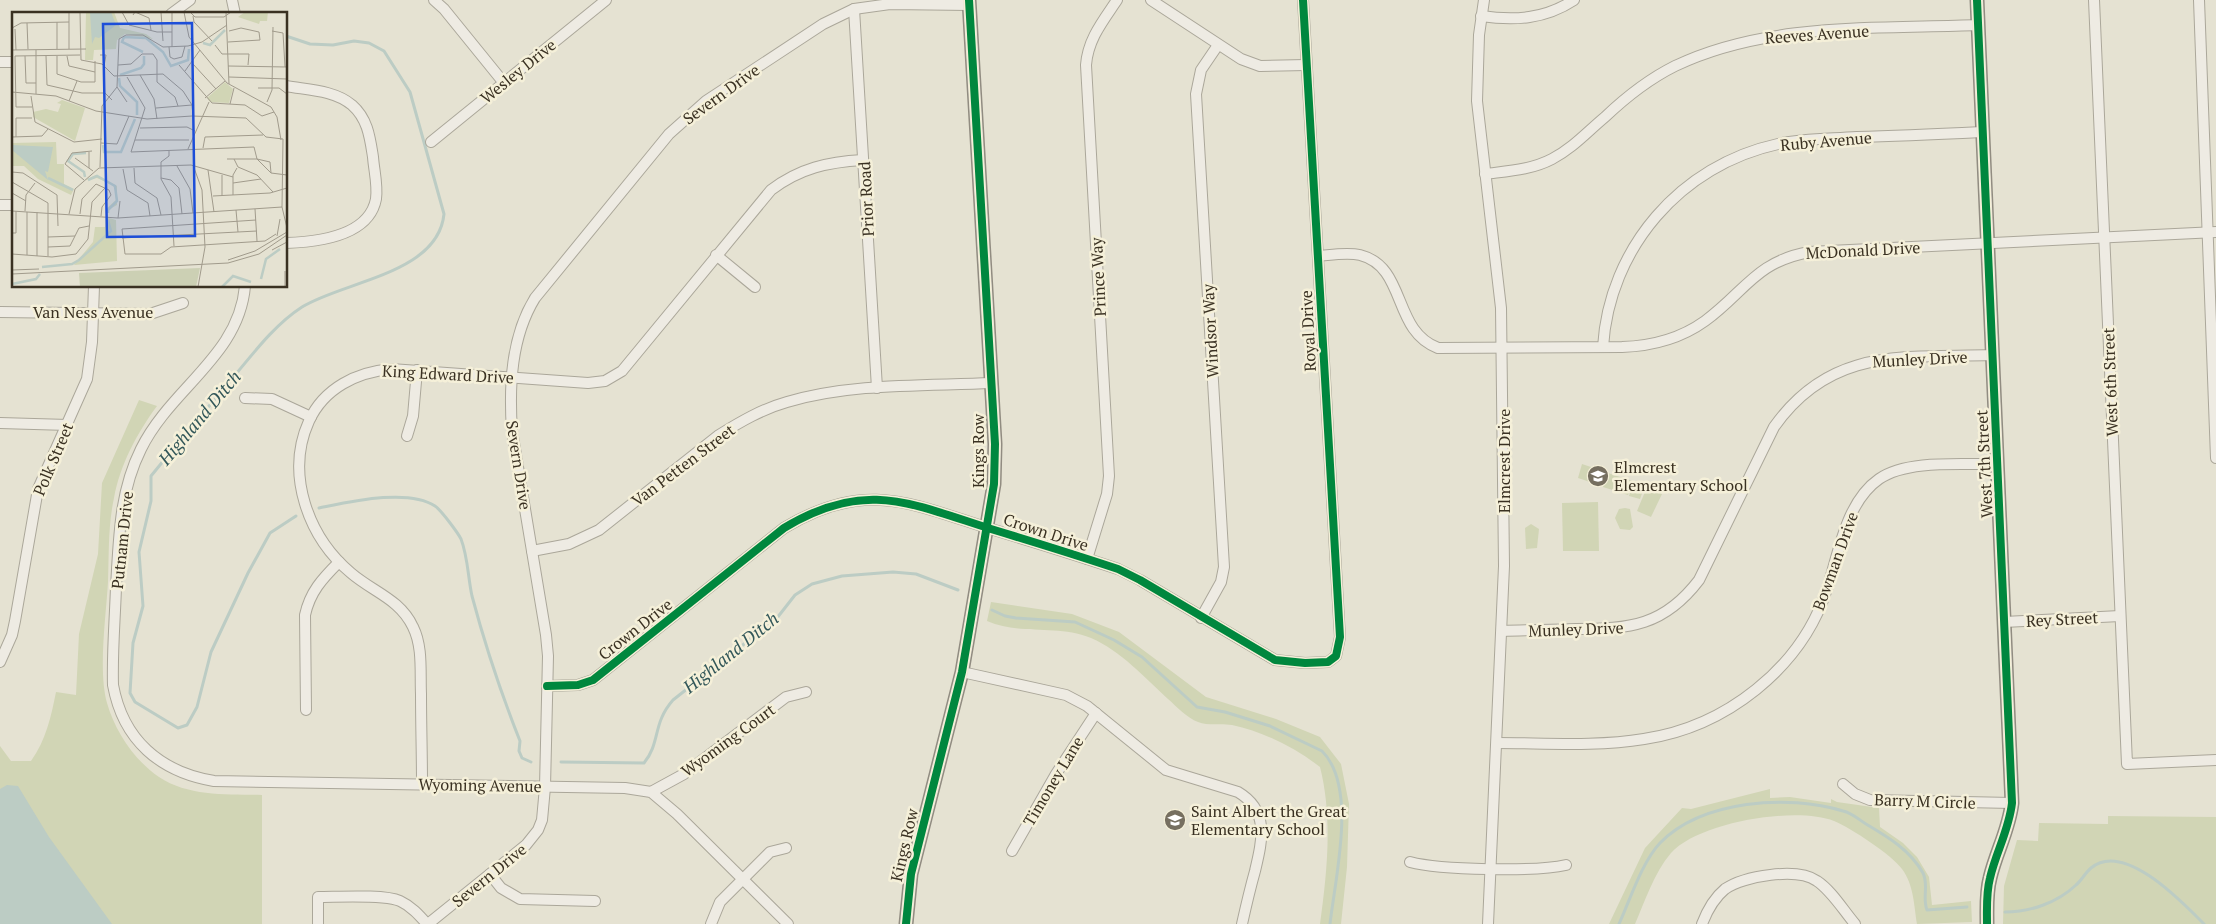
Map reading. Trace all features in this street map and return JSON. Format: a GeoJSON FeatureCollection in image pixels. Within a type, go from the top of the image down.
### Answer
{"type":"FeatureCollection","features":[{"type":"Feature","properties":{"kind":"main road","name":"West 7th Street"},"geometry":{"type":"LineString","coordinates":[[1977,0],[2012,803],[2008,824],[1990,876],[1987,924]]}},
{"type":"Feature","properties":{"kind":"main road","name":"Kings Row"},"geometry":{"type":"LineString","coordinates":[[906,924],[911,874],[962,672],[987,528],[995,469],[969,3]]}},
{"type":"Feature","properties":{"kind":"street"},"geometry":{"type":"LineString","coordinates":[[174,12],[190,0]]}},
{"type":"Feature","properties":{"kind":"street"},"geometry":{"type":"LineString","coordinates":[[434,0],[444,9],[504,82]]}},
{"type":"Feature","properties":{"kind":"street","name":"Wesley Drive"},"geometry":{"type":"LineString","coordinates":[[431,142],[606,0]]}},
{"type":"Feature","properties":{"kind":"street","name":"Prince Way"},"geometry":{"type":"LineString","coordinates":[[1087,559],[1108,494],[1110,476],[1086,65],[1089,44],[1117,0]]}},
{"type":"Feature","properties":{"kind":"street"},"geometry":{"type":"LineString","coordinates":[[1151,0],[1241,59],[1260,66],[1306,65]]}},
{"type":"Feature","properties":{"kind":"street","name":"Royal Drive"},"geometry":{"type":"LineString","coordinates":[[1303,0],[1340,637],[1339,648],[1333,659]]}},
{"type":"Feature","properties":{"kind":"street","name":"Elmcrest Drive"},"geometry":{"type":"LineString","coordinates":[[1484,0],[1481,16],[1476,91],[1500,288],[1503,349],[1503,631],[1488,924]]}},
{"type":"Feature","properties":{"kind":"street"},"geometry":{"type":"LineString","coordinates":[[1481,16],[1518,19],[1533,17],[1548,14],[1574,0]]}},
{"type":"Feature","properties":{"kind":"street","name":"West 6th Street"},"geometry":{"type":"LineString","coordinates":[[2094,0],[2127,764],[2216,760]]}},
{"type":"Feature","properties":{"kind":"street"},"geometry":{"type":"LineString","coordinates":[[2199,0],[2211,233],[2216,458]]}},
{"type":"Feature","properties":{"kind":"street","name":"Severn Drive"},"geometry":{"type":"LineString","coordinates":[[428,924],[526,845],[538,830],[542,820],[545,787],[546,635],[512,431],[516,343],[520,327],[535,298],[669,134],[706,101],[823,24],[854,9],[890,4],[969,3]]}},
{"type":"Feature","properties":{"kind":"street","name":"Prior Road"},"geometry":{"type":"LineString","coordinates":[[854,9],[877,388]]}},
{"type":"Feature","properties":{"kind":"street","name":"Reeves Avenue"},"geometry":{"type":"LineString","coordinates":[[1485,174],[1524,169],[1551,159],[1574,146],[1617,105],[1659,75],[1690,59],[1723,47],[1790,33],[1978,25]]}},
{"type":"Feature","properties":{"kind":"street","name":"Windsor Way"},"geometry":{"type":"LineString","coordinates":[[1201,618],[1221,582],[1224,567],[1196,94],[1201,70],[1218,45]]}},
{"type":"Feature","properties":{"kind":"street"},"geometry":{"type":"LineString","coordinates":[[288,86],[331,94],[342,98],[359,113],[370,134],[377,189],[372,210],[356,228],[316,240],[288,243]]}},
{"type":"Feature","properties":{"kind":"street","name":"Ruby Avenue"},"geometry":{"type":"LineString","coordinates":[[1603,347],[1606,318],[1613,290],[1634,245],[1671,200],[1701,176],[1736,157],[1778,144],[1797,141],[1982,132]]}},
{"type":"Feature","properties":{"kind":"street","name":"King Edward Drive"},"geometry":{"type":"LineString","coordinates":[[422,784],[420,652],[414,627],[399,606],[352,574],[339,562],[314,526],[302,493],[299,476],[300,445],[311,417],[334,390],[359,375],[391,369],[588,383],[613,377],[622,370],[760,201],[784,180],[815,166],[863,160]]}},
{"type":"Feature","properties":{"kind":"street","name":"McDonald Drive"},"geometry":{"type":"LineString","coordinates":[[1318,256],[1359,255],[1378,264],[1392,282],[1410,326],[1417,336],[1432,346],[1445,349],[1603,347],[1640,346],[1681,335],[1707,319],[1767,266],[1796,254],[1821,251],[2211,233]]}},
{"type":"Feature","properties":{"kind":"street"},"geometry":{"type":"LineString","coordinates":[[716,255],[755,287]]}},
{"type":"Feature","properties":{"kind":"street","name":"Polk Street"},"geometry":{"type":"LineString","coordinates":[[0,662],[6,650],[15,621],[38,489],[87,379],[94,288]]}},
{"type":"Feature","properties":{"kind":"street","name":"Putnam Drive"},"geometry":{"type":"LineString","coordinates":[[134,735],[124,722],[113,685],[119,531],[124,494],[134,465],[155,424],[172,402],[228,340],[241,308],[245,288]]}},
{"type":"Feature","properties":{"kind":"street","name":"Van Ness Avenue"},"geometry":{"type":"LineString","coordinates":[[0,312],[150,314],[183,304]]}},
{"type":"Feature","properties":{"kind":"street","name":"Munley Drive"},"geometry":{"type":"LineString","coordinates":[[1503,631],[1615,629],[1635,626],[1656,619],[1684,598],[1699,580],[1774,427],[1791,406],[1810,388],[1840,370],[1870,360],[1992,355]]}},
{"type":"Feature","properties":{"kind":"street"},"geometry":{"type":"LineString","coordinates":[[407,436],[413,416],[417,370]]}},
{"type":"Feature","properties":{"kind":"street","name":"Van Petten Street"},"geometry":{"type":"LineString","coordinates":[[532,551],[569,544],[599,530],[719,436],[762,411],[809,396],[877,388],[991,383]]}},
{"type":"Feature","properties":{"kind":"street"},"geometry":{"type":"LineString","coordinates":[[246,398],[272,399],[311,417]]}},
{"type":"Feature","properties":{"kind":"street"},"geometry":{"type":"LineString","coordinates":[[0,423],[68,425]]}},
{"type":"Feature","properties":{"kind":"street","name":"Bowman Drive"},"geometry":{"type":"LineString","coordinates":[[1497,743],[1641,740],[1687,728],[1723,712],[1746,698],[1776,672],[1809,629],[1824,598],[1851,514],[1862,493],[1887,474],[1910,468],[1997,464]]}},
{"type":"Feature","properties":{"kind":"street","name":"Crown Drive"},"geometry":{"type":"LineString","coordinates":[[547,686],[578,685],[593,680],[784,528],[820,509],[857,500],[896,500],[916,504],[1129,574],[1275,660],[1306,663],[1328,662],[1333,659]]}},
{"type":"Feature","properties":{"kind":"street"},"geometry":{"type":"LineString","coordinates":[[306,710],[305,616],[308,603],[320,581],[339,562]]}},
{"type":"Feature","properties":{"kind":"street","name":"Rey Street"},"geometry":{"type":"LineString","coordinates":[[2004,622],[2120,616]]}},
{"type":"Feature","properties":{"kind":"street"},"geometry":{"type":"LineString","coordinates":[[962,672],[1066,695],[1096,713],[1166,770],[1238,792],[1252,803],[1261,819],[1263,835],[1242,924]]}},
{"type":"Feature","properties":{"kind":"street","name":"Wyoming Court"},"geometry":{"type":"LineString","coordinates":[[651,792],[684,774],[786,697],[806,692]]}},
{"type":"Feature","properties":{"kind":"street","name":"Timoney Lane"},"geometry":{"type":"LineString","coordinates":[[1012,851],[1056,774],[1096,713]]}},
{"type":"Feature","properties":{"kind":"street","name":"Wyoming Avenue"},"geometry":{"type":"LineString","coordinates":[[134,735],[155,758],[168,766],[198,779],[214,781],[625,788],[651,792]]}},
{"type":"Feature","properties":{"kind":"street","name":"Barry M Circle"},"geometry":{"type":"LineString","coordinates":[[1843,784],[1856,794],[1870,800],[2012,803]]}},
{"type":"Feature","properties":{"kind":"street"},"geometry":{"type":"LineString","coordinates":[[651,792],[677,814],[788,924]]}},
{"type":"Feature","properties":{"kind":"street"},"geometry":{"type":"LineString","coordinates":[[712,924],[720,902],[770,852],[786,848]]}},
{"type":"Feature","properties":{"kind":"street"},"geometry":{"type":"LineString","coordinates":[[1410,862],[1430,866],[1490,868],[1546,868],[1566,864]]}},
{"type":"Feature","properties":{"kind":"street"},"geometry":{"type":"LineString","coordinates":[[490,874],[502,888],[520,899],[595,902]]}},
{"type":"Feature","properties":{"kind":"street"},"geometry":{"type":"LineString","coordinates":[[1702,924],[1718,896],[1732,885],[1750,879],[1786,874],[1804,875],[1818,881],[1855,924]]}},
{"type":"Feature","properties":{"kind":"street"},"geometry":{"type":"LineString","coordinates":[[318,924],[318,896],[399,900],[410,907],[428,924]]}},
{"type":"Feature","properties":{"kind":"green space"},"geometry":{"type":"Polygon","coordinates":[[[139,400],[157,406],[136,438],[120,473],[112,508],[103,660],[104,690],[107,703],[115,724],[127,744],[141,762],[159,777],[183,788],[196,791],[262,795],[262,924],[0,924],[0,746],[11,761],[31,761],[44,737],[56,692],[76,695],[79,634],[98,554],[102,483],[139,400]]]}},
{"type":"Feature","properties":{"kind":"green space"},"geometry":{"type":"Polygon","coordinates":[[[1582,464],[1606,472],[1602,486],[1578,478],[1582,464]]]}},
{"type":"Feature","properties":{"kind":"green space"},"geometry":{"type":"Polygon","coordinates":[[[1608,473],[1632,481],[1628,495],[1603,487],[1608,473]]]}},
{"type":"Feature","properties":{"kind":"green space"},"geometry":{"type":"Polygon","coordinates":[[[1634,481],[1645,485],[1640,499],[1629,496],[1634,481]]]}},
{"type":"Feature","properties":{"kind":"green space"},"geometry":{"type":"Polygon","coordinates":[[[1647,487],[1662,494],[1651,517],[1637,511],[1647,487]]]}},
{"type":"Feature","properties":{"kind":"green space"},"geometry":{"type":"Polygon","coordinates":[[[1598,502],[1599,551],[1563,551],[1562,503],[1598,502]]]}},
{"type":"Feature","properties":{"kind":"green space"},"geometry":{"type":"Polygon","coordinates":[[[1619,509],[1630,509],[1633,527],[1630,530],[1620,529],[1615,518],[1619,509]]]}},
{"type":"Feature","properties":{"kind":"green space"},"geometry":{"type":"Polygon","coordinates":[[[1531,524],[1539,529],[1537,548],[1526,549],[1525,528],[1531,524]]]}},
{"type":"Feature","properties":{"kind":"green space"},"geometry":{"type":"Polygon","coordinates":[[[991,602],[1072,614],[1119,632],[1206,697],[1276,719],[1320,737],[1341,764],[1349,804],[1347,867],[1341,924],[1320,924],[1327,865],[1328,826],[1320,767],[1300,753],[1267,736],[1232,725],[1206,724],[1194,720],[1182,712],[1122,657],[1091,638],[1065,632],[1014,628],[987,621],[991,602]]]}},
{"type":"Feature","properties":{"kind":"green space"},"geometry":{"type":"Polygon","coordinates":[[[1770,789],[1770,798],[1790,797],[1831,803],[1831,799],[1837,802],[1879,808],[1880,827],[1903,843],[1917,857],[1929,877],[1932,905],[1971,901],[1972,922],[1917,924],[1909,882],[1897,863],[1871,842],[1841,824],[1817,817],[1796,815],[1773,816],[1725,825],[1684,842],[1671,853],[1660,869],[1650,887],[1635,924],[1609,924],[1645,848],[1682,808],[1691,809],[1770,789]]]}},
{"type":"Feature","properties":{"kind":"green space"},"geometry":{"type":"Polygon","coordinates":[[[2108,816],[2216,817],[2216,924],[2003,924],[2004,886],[2017,840],[2038,841],[2039,823],[2108,824],[2108,816]]]}},
{"type":"Feature","properties":{"kind":"shaded area"},"geometry":{"type":"Polygon","coordinates":[[[7,785],[18,786],[49,837],[112,924],[0,924],[0,789],[7,785]]]}},
{"type":"Feature","properties":{"kind":"waterway","name":"Highland Ditch"},"geometry":{"type":"LineString","coordinates":[[288,37],[310,44],[333,45],[354,41],[369,43],[384,51],[410,92],[444,214],[438,234],[425,250],[408,263],[320,298],[302,307],[282,322],[255,351],[151,476],[151,501],[139,552],[143,606],[133,643],[130,693],[135,702],[178,728],[187,725],[197,707],[211,652],[248,573],[270,533],[296,516]]}},
{"type":"Feature","properties":{"kind":"waterway","name":"Highland Ditch"},"geometry":{"type":"LineString","coordinates":[[319,508],[378,498],[410,498],[435,506],[445,517],[461,539],[467,560],[472,596],[482,633],[520,741],[519,751],[522,758],[531,762]]}},
{"type":"Feature","properties":{"kind":"waterway","name":"Highland Ditch"},"geometry":{"type":"LineString","coordinates":[[561,762],[644,763],[653,748],[662,717],[673,700],[777,618],[795,595],[812,584],[842,576],[893,572],[916,574],[958,590]]}},
{"type":"Feature","properties":{"kind":"waterway","name":"Highland Ditch"},"geometry":{"type":"LineString","coordinates":[[992,610],[1005,616],[1016,618],[1075,622],[1114,640],[1142,657],[1197,707],[1225,712],[1270,726],[1322,751],[1333,767],[1339,787],[1342,809],[1339,859],[1330,924]]}},
{"type":"Feature","properties":{"kind":"waterway","name":"Highland Ditch"},"geometry":{"type":"LineString","coordinates":[[1619,924],[1648,860],[1660,843],[1678,829],[1699,817],[1722,809],[1772,802],[1821,806],[1852,815],[1898,845],[1912,857],[1925,878],[1927,910],[1967,907]]}},
{"type":"Feature","properties":{"kind":"waterway"},"geometry":{"type":"LineString","coordinates":[[2005,912],[2014,912],[2043,905],[2069,891],[2091,868],[2104,862],[2120,862],[2136,868],[2152,878],[2182,902],[2204,924]]}},
{"type":"Feature","properties":{"kind":"cycle path"},"geometry":{"type":"LineString","coordinates":[[906,924],[911,874],[962,672],[994,484],[995,444],[969,0]]}},
{"type":"Feature","properties":{"kind":"cycle path"},"geometry":{"type":"LineString","coordinates":[[547,686],[578,685],[593,680],[784,528],[813,513],[839,504],[863,500],[887,500],[911,504],[1118,569],[1140,580],[1275,660],[1305,663],[1328,662],[1336,656],[1340,637],[1303,0]]}},
{"type":"Feature","properties":{"kind":"cycle path"},"geometry":{"type":"LineString","coordinates":[[1977,0],[2012,803],[1989,884],[1987,924]]}},
{"type":"Feature","properties":{"kind":"place","name":"Elmcrest Elementary School"},"geometry":{"type":"Point","coordinates":[1598,476]}},
{"type":"Feature","properties":{"kind":"place","name":"Saint Albert the Great Elementary School"},"geometry":{"type":"Point","coordinates":[1175,820]}}]}
